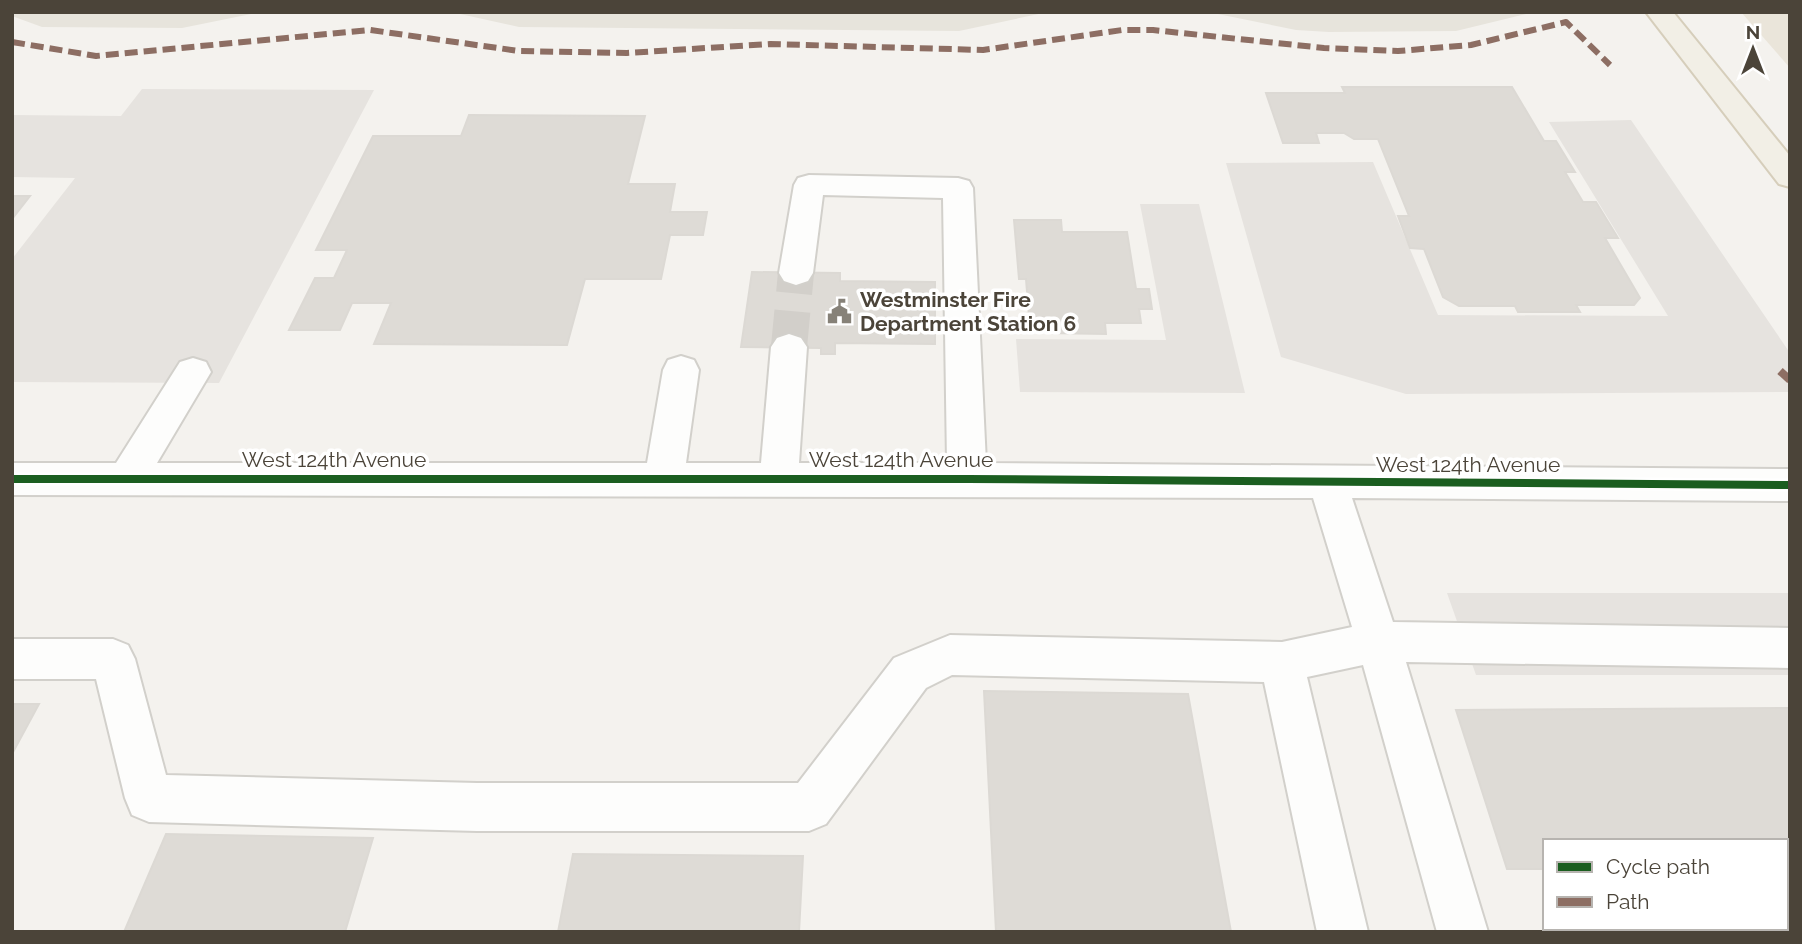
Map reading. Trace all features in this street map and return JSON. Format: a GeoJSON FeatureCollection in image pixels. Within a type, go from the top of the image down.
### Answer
{"type":"FeatureCollection","features":[{"type":"Feature","properties":{"kind":"main road"},"geometry":{"type":"LineString","coordinates":[[1659,12],[1790,177]]}},
{"type":"Feature","properties":{"kind":"street"},"geometry":{"type":"LineString","coordinates":[[796,273],[809,185],[958,188],[967,479]]}},
{"type":"Feature","properties":{"kind":"street"},"geometry":{"type":"LineString","coordinates":[[779,479],[789,348]]}},
{"type":"Feature","properties":{"kind":"street"},"geometry":{"type":"LineString","coordinates":[[664,479],[681,370]]}},
{"type":"Feature","properties":{"kind":"street"},"geometry":{"type":"LineString","coordinates":[[127,479],[193,372]]}},
{"type":"Feature","properties":{"kind":"street","name":"West 124th Avenue"},"geometry":{"type":"LineString","coordinates":[[12,479],[967,479],[1790,485]]}},
{"type":"Feature","properties":{"kind":"street"},"geometry":{"type":"LineString","coordinates":[[1328,483],[1378,642],[1463,932]]}},
{"type":"Feature","properties":{"kind":"street"},"geometry":{"type":"LineString","coordinates":[[12,659],[113,659],[149,797],[477,807],[809,807],[910,673],[950,656],[1282,662],[1378,642],[1790,648]]}},
{"type":"Feature","properties":{"kind":"street"},"geometry":{"type":"LineString","coordinates":[[1282,662],[1343,932]]}},
{"type":"Feature","properties":{"kind":"shaded area"},"geometry":{"type":"Polygon","coordinates":[[[12,12],[261,12],[182,28],[42,27],[12,16],[12,12]]]}},
{"type":"Feature","properties":{"kind":"shaded area"},"geometry":{"type":"Polygon","coordinates":[[[451,12],[1048,12],[959,31],[519,27],[451,12]]]}},
{"type":"Feature","properties":{"kind":"shaded area"},"geometry":{"type":"Polygon","coordinates":[[[1208,12],[1534,12],[1456,31],[1329,32],[1296,30],[1208,12]]]}},
{"type":"Feature","properties":{"kind":"shaded area"},"geometry":{"type":"Polygon","coordinates":[[[1741,12],[1790,12],[1790,68],[1741,12]]]}},
{"type":"Feature","properties":{"kind":"shaded area"},"geometry":{"type":"Polygon","coordinates":[[[142,89],[374,90],[219,383],[12,382],[12,259],[75,178],[12,177],[12,115],[121,116],[142,89]]]}},
{"type":"Feature","properties":{"kind":"shaded area"},"geometry":{"type":"Polygon","coordinates":[[[1631,120],[1790,353],[1790,392],[1406,394],[1281,357],[1226,163],[1373,162],[1438,315],[1668,316],[1549,122],[1631,120]]]}},
{"type":"Feature","properties":{"kind":"shaded area"},"geometry":{"type":"Polygon","coordinates":[[[1140,204],[1199,204],[1245,393],[1020,392],[1016,339],[1166,340],[1140,204]]]}},
{"type":"Feature","properties":{"kind":"shaded area"},"geometry":{"type":"Polygon","coordinates":[[[1447,593],[1790,593],[1790,675],[1476,675],[1447,593]]]}},
{"type":"Feature","properties":{"kind":"building"},"geometry":{"type":"Polygon","coordinates":[[[1342,87],[1512,87],[1544,141],[1556,141],[1575,172],[1565,172],[1583,202],[1596,202],[1618,238],[1605,238],[1640,298],[1634,305],[1576,305],[1580,312],[1518,312],[1515,306],[1459,306],[1443,297],[1424,249],[1410,248],[1398,216],[1409,216],[1378,139],[1354,139],[1344,133],[1316,133],[1319,143],[1283,143],[1266,93],[1345,93],[1342,87]]]}},
{"type":"Feature","properties":{"kind":"building"},"geometry":{"type":"Polygon","coordinates":[[[469,115],[645,116],[628,184],[675,184],[670,212],[707,212],[703,235],[670,235],[661,279],[585,279],[567,345],[374,344],[391,303],[352,303],[340,330],[289,330],[315,278],[334,278],[347,250],[316,250],[373,136],[461,136],[469,115]]]}},
{"type":"Feature","properties":{"kind":"building"},"geometry":{"type":"Polygon","coordinates":[[[12,196],[30,196],[12,219],[12,196]]]}},
{"type":"Feature","properties":{"kind":"building"},"geometry":{"type":"Polygon","coordinates":[[[1014,220],[1061,220],[1062,232],[1127,232],[1136,289],[1149,289],[1152,309],[1139,309],[1141,323],[1105,323],[1106,334],[1046,333],[1044,317],[1029,317],[1026,279],[1019,279],[1014,220]]]}},
{"type":"Feature","properties":{"kind":"building","name":"Westminster Fire Department Station 6"},"geometry":{"type":"Polygon","coordinates":[[[752,272],[840,273],[840,281],[935,282],[935,344],[835,343],[835,354],[821,354],[821,348],[741,347],[752,272]]]}},
{"type":"Feature","properties":{"kind":"building"},"geometry":{"type":"Polygon","coordinates":[[[984,691],[1188,694],[1231,932],[996,932],[984,691]]]}},
{"type":"Feature","properties":{"kind":"building"},"geometry":{"type":"Polygon","coordinates":[[[12,704],[39,704],[12,754],[12,704]]]}},
{"type":"Feature","properties":{"kind":"building"},"geometry":{"type":"Polygon","coordinates":[[[1790,708],[1790,914],[1788,839],[1543,839],[1543,869],[1507,869],[1456,710],[1790,708]]]}},
{"type":"Feature","properties":{"kind":"building"},"geometry":{"type":"Polygon","coordinates":[[[166,834],[373,838],[345,932],[124,932],[166,834]]]}},
{"type":"Feature","properties":{"kind":"building"},"geometry":{"type":"Polygon","coordinates":[[[573,854],[803,856],[799,932],[558,932],[573,854]]]}},
{"type":"Feature","properties":{"kind":"tunnel"},"geometry":{"type":"LineString","coordinates":[[789,347],[796,273]]}},
{"type":"Feature","properties":{"kind":"marked path"},"geometry":{"type":"LineString","coordinates":[[12,42],[96,56],[370,30],[519,51],[627,53],[770,44],[983,50],[1122,30],[1153,30],[1324,48],[1398,51],[1471,45],[1566,22],[1610,65]]}},
{"type":"Feature","properties":{"kind":"marked path"},"geometry":{"type":"LineString","coordinates":[[1780,371],[1790,380]]}},
{"type":"Feature","properties":{"kind":"cycle path"},"geometry":{"type":"LineString","coordinates":[[12,479],[967,479],[1790,485]]}},
{"type":"Feature","properties":{"kind":"place","name":"Westminster Fire Department Station 6"},"geometry":{"type":"Point","coordinates":[840,312]}}]}
